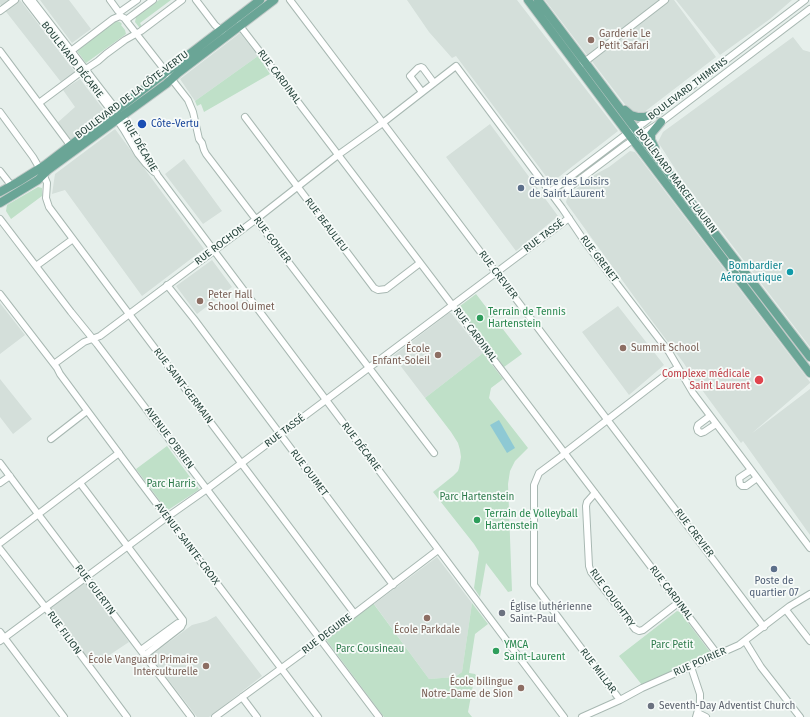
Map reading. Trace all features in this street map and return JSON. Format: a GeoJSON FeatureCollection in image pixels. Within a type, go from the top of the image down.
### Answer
{"type":"FeatureCollection","features":[{"type":"Feature","properties":{"kind":"main road","name":"BOULEVARD DE LA CÔTE-VERTU"},"geometry":{"type":"LineString","coordinates":[[169,75],[221,30],[259,0]]}},
{"type":"Feature","properties":{"kind":"main road","name":"BOULEVARD DE LA CÔTE-VERTU"},"geometry":{"type":"LineString","coordinates":[[0,192],[23,179],[42,171],[81,146],[117,115],[169,75],[229,34],[274,0]]}},
{"type":"Feature","properties":{"kind":"main road","name":"BOULEVARD MARCEL-LAURIN"},"geometry":{"type":"LineString","coordinates":[[528,0],[582,64],[616,101],[810,357]]}},
{"type":"Feature","properties":{"kind":"main road","name":"BOULEVARD MARCEL-LAURIN"},"geometry":{"type":"LineString","coordinates":[[538,0],[630,137],[810,372]]}},
{"type":"Feature","properties":{"kind":"main road"},"geometry":{"type":"LineString","coordinates":[[616,101],[628,113],[636,116],[644,117],[655,114]]}},
{"type":"Feature","properties":{"kind":"main road","name":"BOULEVARD DE LA CÔTE-VERTU"},"geometry":{"type":"LineString","coordinates":[[0,203],[29,186],[42,171],[80,137],[117,115]]}},
{"type":"Feature","properties":{"kind":"main road"},"geometry":{"type":"LineString","coordinates":[[661,122],[651,137],[661,162]]}},
{"type":"Feature","properties":{"kind":"main road"},"geometry":{"type":"LineString","coordinates":[[724,260],[731,254]]}},
{"type":"Feature","properties":{"kind":"street"},"geometry":{"type":"LineString","coordinates":[[0,11],[15,0]]}},
{"type":"Feature","properties":{"kind":"street","name":"BOULEVARD DÉCARIE"},"geometry":{"type":"LineString","coordinates":[[26,0],[117,115]]}},
{"type":"Feature","properties":{"kind":"street","name":"BOULEVARD DÉCARIE"},"geometry":{"type":"LineString","coordinates":[[32,0],[71,51],[83,71]]}},
{"type":"Feature","properties":{"kind":"street"},"geometry":{"type":"LineString","coordinates":[[110,0],[119,11],[123,11],[137,0]]}},
{"type":"Feature","properties":{"kind":"street"},"geometry":{"type":"LineString","coordinates":[[71,51],[113,19],[120,16],[126,20],[153,0]]}},
{"type":"Feature","properties":{"kind":"street"},"geometry":{"type":"LineString","coordinates":[[40,103],[124,40],[136,34],[182,0]]}},
{"type":"Feature","properties":{"kind":"street"},"geometry":{"type":"LineString","coordinates":[[196,0],[216,25],[221,30],[229,34]]}},
{"type":"Feature","properties":{"kind":"street","name":"RUE CREVIER"},"geometry":{"type":"LineString","coordinates":[[290,0],[764,626]]}},
{"type":"Feature","properties":{"kind":"street"},"geometry":{"type":"LineString","coordinates":[[582,64],[665,0]]}},
{"type":"Feature","properties":{"kind":"street","name":"BOULEVARD THIMENS"},"geometry":{"type":"LineString","coordinates":[[638,132],[655,114],[805,0]]}},
{"type":"Feature","properties":{"kind":"street","name":"BOULEVARD THIMENS"},"geometry":{"type":"LineString","coordinates":[[550,192],[630,137],[661,122],[810,9]]}},
{"type":"Feature","properties":{"kind":"street"},"geometry":{"type":"LineString","coordinates":[[240,26],[242,14]]}},
{"type":"Feature","properties":{"kind":"street","name":"RUE GOHIER"},"geometry":{"type":"LineString","coordinates":[[126,20],[186,97],[191,106],[199,139],[204,150],[434,453]]}},
{"type":"Feature","properties":{"kind":"street","name":"RUE CARDINAL"},"geometry":{"type":"LineString","coordinates":[[240,26],[718,655]]}},
{"type":"Feature","properties":{"kind":"street"},"geometry":{"type":"LineString","coordinates":[[0,51],[70,145]]}},
{"type":"Feature","properties":{"kind":"street","name":"RUE ROCHON"},"geometry":{"type":"LineString","coordinates":[[54,364],[84,342],[100,336],[456,66]]}},
{"type":"Feature","properties":{"kind":"street","name":"RUE GRENET"},"geometry":{"type":"LineString","coordinates":[[456,66],[555,198],[589,247],[669,352],[689,389],[810,548]]}},
{"type":"Feature","properties":{"kind":"street"},"geometry":{"type":"LineString","coordinates":[[422,92],[410,76],[418,68],[423,68],[434,83]]}},
{"type":"Feature","properties":{"kind":"street","name":"RUE SAINT-GERMAIN"},"geometry":{"type":"LineString","coordinates":[[0,112],[30,152],[42,171],[46,183],[46,198],[49,206],[128,314],[354,613]]}},
{"type":"Feature","properties":{"kind":"street","name":"RUE DÉCARIE"},"geometry":{"type":"LineString","coordinates":[[117,115],[132,128],[158,176],[564,717]]}},
{"type":"Feature","properties":{"kind":"street","name":"RUE BEAULIEU"},"geometry":{"type":"LineString","coordinates":[[245,117],[374,288],[378,290],[386,289],[420,263]]}},
{"type":"Feature","properties":{"kind":"street","name":"BOULEVARD THIMENS"},"geometry":{"type":"LineString","coordinates":[[555,198],[630,137]]}},
{"type":"Feature","properties":{"kind":"street"},"geometry":{"type":"LineString","coordinates":[[0,171],[11,185]]}},
{"type":"Feature","properties":{"kind":"street","name":"RUE TASSÉ"},"geometry":{"type":"LineString","coordinates":[[2,640],[127,546],[208,489],[569,218]]}},
{"type":"Feature","properties":{"kind":"street","name":"AVENUE O'BRIEN"},"geometry":{"type":"LineString","coordinates":[[0,219],[71,312],[98,344],[379,717]]}},
{"type":"Feature","properties":{"kind":"street"},"geometry":{"type":"LineString","coordinates":[[36,266],[73,239]]}},
{"type":"Feature","properties":{"kind":"street","name":"RUE OUIMET"},"geometry":{"type":"LineString","coordinates":[[167,285],[393,585]]}},
{"type":"Feature","properties":{"kind":"street","name":"AVENUE SAINTE-CROIX"},"geometry":{"type":"LineString","coordinates":[[0,294],[58,369],[87,411],[318,717]]}},
{"type":"Feature","properties":{"kind":"street"},"geometry":{"type":"LineString","coordinates":[[565,453],[667,374],[678,368]]}},
{"type":"Feature","properties":{"kind":"street"},"geometry":{"type":"LineString","coordinates":[[51,439],[87,411]]}},
{"type":"Feature","properties":{"kind":"street"},"geometry":{"type":"LineString","coordinates":[[710,416],[698,425],[698,431],[701,433],[704,432],[716,424]]}},
{"type":"Feature","properties":{"kind":"street"},"geometry":{"type":"LineString","coordinates":[[0,543],[119,453]]}},
{"type":"Feature","properties":{"kind":"street","name":"RUE MILLAR"},"geometry":{"type":"LineString","coordinates":[[565,453],[539,473],[534,485],[534,585],[620,700]]}},
{"type":"Feature","properties":{"kind":"street","name":"RUE GUERTIN"},"geometry":{"type":"LineString","coordinates":[[0,462],[191,717]]}},
{"type":"Feature","properties":{"kind":"street"},"geometry":{"type":"LineString","coordinates":[[751,470],[739,478],[740,484],[742,486],[746,486],[757,478]]}},
{"type":"Feature","properties":{"kind":"street"},"geometry":{"type":"LineString","coordinates":[[0,483],[10,476]]}},
{"type":"Feature","properties":{"kind":"street"},"geometry":{"type":"LineString","coordinates":[[80,483],[183,620],[181,627],[162,638],[143,653]]}},
{"type":"Feature","properties":{"kind":"street","name":"RUE COUGHTRY"},"geometry":{"type":"LineString","coordinates":[[596,493],[587,502],[586,506],[589,566],[595,578],[638,631],[643,630],[678,603]]}},
{"type":"Feature","properties":{"kind":"street","name":"RUE FILION"},"geometry":{"type":"LineString","coordinates":[[0,549],[127,717]]}},
{"type":"Feature","properties":{"kind":"street","name":"RUE DEGUIRE"},"geometry":{"type":"LineString","coordinates":[[215,717],[438,550]]}},
{"type":"Feature","properties":{"kind":"street","name":"RUE POIRIER"},"geometry":{"type":"LineString","coordinates":[[582,717],[596,714],[642,688],[739,645],[810,594]]}},
{"type":"Feature","properties":{"kind":"street"},"geometry":{"type":"LineString","coordinates":[[786,610],[810,641]]}},
{"type":"Feature","properties":{"kind":"street"},"geometry":{"type":"LineString","coordinates":[[0,632],[2,640],[64,717]]}},
{"type":"Feature","properties":{"kind":"street"},"geometry":{"type":"LineString","coordinates":[[744,641],[761,667],[800,717]]}},
{"type":"Feature","properties":{"kind":"street"},"geometry":{"type":"LineString","coordinates":[[691,667],[700,694],[700,703],[697,715],[706,717]]}},
{"type":"Feature","properties":{"kind":"street"},"geometry":{"type":"LineString","coordinates":[[242,698],[257,717]]}},
{"type":"Feature","properties":{"kind":"shaded area"},"geometry":{"type":"Polygon","coordinates":[[[0,0],[20,0],[75,72],[61,82],[0,4],[0,0]]]}},
{"type":"Feature","properties":{"kind":"shaded area"},"geometry":{"type":"Polygon","coordinates":[[[40,0],[69,0],[91,29],[72,43],[40,0]]]}},
{"type":"Feature","properties":{"kind":"shaded area"},"geometry":{"type":"Polygon","coordinates":[[[407,0],[517,0],[618,131],[551,183],[456,56],[452,58],[429,32],[407,0]]]}},
{"type":"Feature","properties":{"kind":"shaded area"},"geometry":{"type":"Polygon","coordinates":[[[545,0],[674,0],[716,57],[643,113],[630,111],[545,0]]]}},
{"type":"Feature","properties":{"kind":"shaded area"},"geometry":{"type":"Polygon","coordinates":[[[676,0],[792,0],[770,19],[720,55],[676,0]]]}},
{"type":"Feature","properties":{"kind":"shaded area"},"geometry":{"type":"Polygon","coordinates":[[[240,33],[258,56],[195,101],[180,79],[240,33]]]}},
{"type":"Feature","properties":{"kind":"shaded area"},"geometry":{"type":"Polygon","coordinates":[[[793,37],[803,50],[810,52],[810,347],[683,181],[658,142],[663,132],[793,37]]]}},
{"type":"Feature","properties":{"kind":"shaded area"},"geometry":{"type":"Polygon","coordinates":[[[80,79],[106,113],[68,141],[56,124],[75,107],[63,90],[80,79]]]}},
{"type":"Feature","properties":{"kind":"shaded area"},"geometry":{"type":"Polygon","coordinates":[[[490,124],[558,216],[516,251],[446,157],[490,124]]]}},
{"type":"Feature","properties":{"kind":"shaded area"},"geometry":{"type":"Polygon","coordinates":[[[115,129],[204,249],[142,296],[65,190],[52,194],[55,174],[115,129]]]}},
{"type":"Feature","properties":{"kind":"shaded area"},"geometry":{"type":"Polygon","coordinates":[[[630,151],[635,152],[810,382],[751,434],[810,389],[810,535],[743,441],[741,443],[566,202],[568,195],[630,151]]]}},
{"type":"Feature","properties":{"kind":"shaded area"},"geometry":{"type":"Polygon","coordinates":[[[184,159],[222,211],[203,224],[165,174],[184,159]]]}},
{"type":"Feature","properties":{"kind":"shaded area","name":"Peter Hall School Ouimet"},"geometry":{"type":"Polygon","coordinates":[[[212,260],[232,287],[197,314],[176,286],[212,260]]]}},
{"type":"Feature","properties":{"kind":"shaded area"},"geometry":{"type":"Polygon","coordinates":[[[0,303],[25,335],[0,354],[0,303]]]}},
{"type":"Feature","properties":{"kind":"shaded area","name":"Summit School"},"geometry":{"type":"Polygon","coordinates":[[[618,306],[664,365],[629,395],[582,332],[618,306]]]}},
{"type":"Feature","properties":{"kind":"shaded area","name":"École Enfant-Soleil"},"geometry":{"type":"Polygon","coordinates":[[[451,313],[483,353],[425,398],[393,356],[451,313]]]}},
{"type":"Feature","properties":{"kind":"shaded area"},"geometry":{"type":"Polygon","coordinates":[[[0,379],[32,419],[13,434],[0,417],[0,379]]]}},
{"type":"Feature","properties":{"kind":"shaded area","name":"École Parkdale"},"geometry":{"type":"Polygon","coordinates":[[[437,557],[472,603],[462,672],[455,677],[429,679],[374,604],[437,557]]]}},
{"type":"Feature","properties":{"kind":"shaded area"},"geometry":{"type":"Polygon","coordinates":[[[85,578],[129,642],[93,666],[46,608],[85,578]]]}},
{"type":"Feature","properties":{"kind":"shaded area","name":"École Vanguard Primaire Interculturelle"},"geometry":{"type":"Polygon","coordinates":[[[216,616],[262,676],[209,717],[197,717],[150,656],[192,625],[207,621],[216,616]]]}},
{"type":"Feature","properties":{"kind":"green space"},"geometry":{"type":"Polygon","coordinates":[[[159,0],[171,0],[140,23],[142,27],[139,27],[135,22],[136,17],[159,0]]]}},
{"type":"Feature","properties":{"kind":"green space"},"geometry":{"type":"Polygon","coordinates":[[[116,21],[122,24],[121,25],[126,34],[86,63],[77,51],[116,21]]]}},
{"type":"Feature","properties":{"kind":"green space"},"geometry":{"type":"Polygon","coordinates":[[[258,56],[270,74],[204,112],[201,104],[197,106],[195,101],[258,56]]]}},
{"type":"Feature","properties":{"kind":"green space"},"geometry":{"type":"Polygon","coordinates":[[[38,187],[42,188],[42,196],[11,219],[6,211],[7,205],[38,187]]]}},
{"type":"Feature","properties":{"kind":"green space"},"geometry":{"type":"Polygon","coordinates":[[[476,294],[522,354],[504,367],[460,308],[460,306],[476,294]]]}},
{"type":"Feature","properties":{"kind":"green space","name":"Parc Hartenstein"},"geometry":{"type":"Polygon","coordinates":[[[483,353],[503,379],[491,388],[489,398],[528,448],[515,461],[510,471],[508,484],[512,591],[508,592],[486,563],[480,597],[474,588],[479,552],[433,492],[458,471],[461,457],[460,450],[458,443],[451,432],[425,398],[483,353]]]}},
{"type":"Feature","properties":{"kind":"green space","name":"Parc Harris"},"geometry":{"type":"Polygon","coordinates":[[[167,446],[199,489],[168,510],[136,469],[167,446]]]}},
{"type":"Feature","properties":{"kind":"green space","name":"Parc Cousineau"},"geometry":{"type":"Polygon","coordinates":[[[373,603],[429,679],[455,677],[462,672],[472,603],[488,624],[475,634],[469,673],[475,674],[480,681],[474,680],[468,712],[472,717],[384,717],[327,641],[328,637],[373,603]]]}},
{"type":"Feature","properties":{"kind":"green space","name":"Parc Petit"},"geometry":{"type":"Polygon","coordinates":[[[677,611],[680,612],[710,654],[642,685],[619,656],[677,611]]]}},
{"type":"Feature","properties":{"kind":"water"},"geometry":{"type":"Polygon","coordinates":[[[499,420],[515,448],[507,453],[490,425],[499,420]]]}},
{"type":"Feature","properties":{"kind":"place","name":"Garderie Le Petit Safari"},"geometry":{"type":"Point","coordinates":[591,40]}},
{"type":"Feature","properties":{"kind":"place","name":"Côte-Vertu"},"geometry":{"type":"Point","coordinates":[142,124]}},
{"type":"Feature","properties":{"kind":"place","name":"Centre des Loisirs de Saint-Laurent"},"geometry":{"type":"Point","coordinates":[521,188]}},
{"type":"Feature","properties":{"kind":"place","name":"Bombardier Aéronautique"},"geometry":{"type":"Point","coordinates":[790,272]}},
{"type":"Feature","properties":{"kind":"place","name":"Peter Hall School Ouimet"},"geometry":{"type":"Point","coordinates":[200,301]}},
{"type":"Feature","properties":{"kind":"place","name":"Terrain de Tennis Hartenstein"},"geometry":{"type":"Point","coordinates":[480,318]}},
{"type":"Feature","properties":{"kind":"place","name":"Summit School"},"geometry":{"type":"Point","coordinates":[623,348]}},
{"type":"Feature","properties":{"kind":"place","name":"École Enfant-Soleil"},"geometry":{"type":"Point","coordinates":[438,355]}},
{"type":"Feature","properties":{"kind":"place","name":"Complexe médicale Saint Laurent"},"geometry":{"type":"Point","coordinates":[759,380]}},
{"type":"Feature","properties":{"kind":"place","name":"Terrain de Volleyball Hartenstein"},"geometry":{"type":"Point","coordinates":[477,520]}},
{"type":"Feature","properties":{"kind":"place","name":"Poste de quartier 07"},"geometry":{"type":"Point","coordinates":[774,569]}},
{"type":"Feature","properties":{"kind":"place","name":"Église luthérienne Saint-Paul"},"geometry":{"type":"Point","coordinates":[502,613]}},
{"type":"Feature","properties":{"kind":"place","name":"École Parkdale"},"geometry":{"type":"Point","coordinates":[427,618]}},
{"type":"Feature","properties":{"kind":"place","name":"YMCA Saint-Laurent"},"geometry":{"type":"Point","coordinates":[496,651]}},
{"type":"Feature","properties":{"kind":"place","name":"École Vanguard Primaire Interculturelle"},"geometry":{"type":"Point","coordinates":[206,666]}},
{"type":"Feature","properties":{"kind":"place","name":"École bilingue Notre-Dame de Sion"},"geometry":{"type":"Point","coordinates":[521,688]}},
{"type":"Feature","properties":{"kind":"place","name":"Seventh-Day Adventist Church"},"geometry":{"type":"Point","coordinates":[651,706]}}]}
